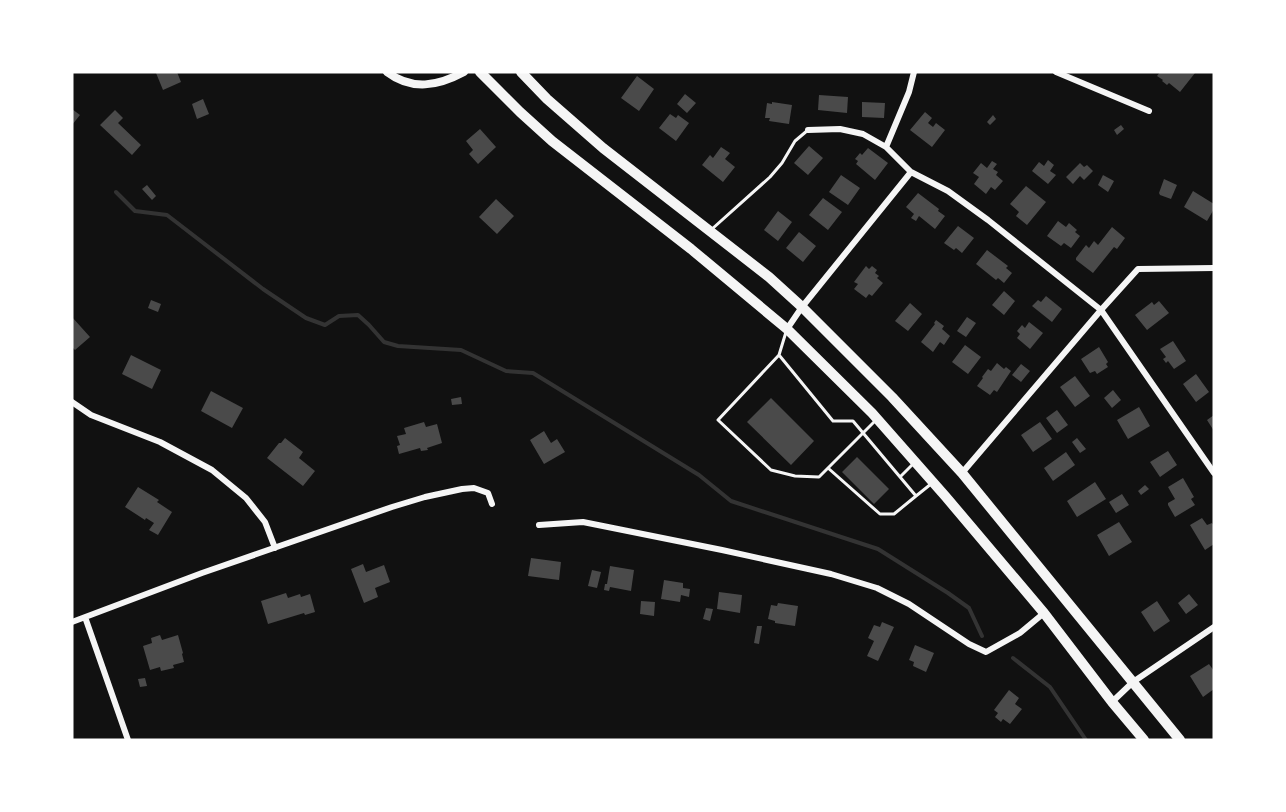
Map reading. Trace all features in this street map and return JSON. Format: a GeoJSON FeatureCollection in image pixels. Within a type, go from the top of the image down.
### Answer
{"type":"FeatureCollection","features":[{"type":"Feature","properties":{"kind":"highway"},"geometry":{"type":"LineString","coordinates":[[480,72],[552,141],[691,249],[787,329],[878,419],[1044,613],[1144,740]]}},
{"type":"Feature","properties":{"kind":"highway"},"geometry":{"type":"LineString","coordinates":[[521,72],[547,99],[603,148],[769,277],[892,397],[962,473],[1180,740]]}},
{"type":"Feature","properties":{"kind":"main road"},"geometry":{"type":"LineString","coordinates":[[387,72],[408,83],[419,85],[432,85],[464,72]]}},
{"type":"Feature","properties":{"kind":"street"},"geometry":{"type":"LineString","coordinates":[[886,147],[909,92],[914,72]]}},
{"type":"Feature","properties":{"kind":"street"},"geometry":{"type":"LineString","coordinates":[[1056,72],[1149,111]]}},
{"type":"Feature","properties":{"kind":"street"},"geometry":{"type":"LineString","coordinates":[[808,130],[840,129],[863,134],[886,147],[911,172],[948,191],[988,220],[1101,310],[1214,473]]}},
{"type":"Feature","properties":{"kind":"street"},"geometry":{"type":"LineString","coordinates":[[787,329],[802,307],[911,172]]}},
{"type":"Feature","properties":{"kind":"street"},"geometry":{"type":"LineString","coordinates":[[962,473],[1138,269],[1214,268]]}},
{"type":"Feature","properties":{"kind":"street"},"geometry":{"type":"LineString","coordinates":[[72,402],[91,415],[160,442],[212,470],[246,498],[265,522],[275,548]]}},
{"type":"Feature","properties":{"kind":"street"},"geometry":{"type":"LineString","coordinates":[[72,622],[202,573],[425,497],[474,488],[488,493],[492,504]]}},
{"type":"Feature","properties":{"kind":"street"},"geometry":{"type":"LineString","coordinates":[[539,525],[583,522],[831,574],[877,588],[909,604],[969,644],[986,652],[1020,633],[1044,613]]}},
{"type":"Feature","properties":{"kind":"street"},"geometry":{"type":"LineString","coordinates":[[85,617],[128,740]]}},
{"type":"Feature","properties":{"kind":"street"},"geometry":{"type":"LineString","coordinates":[[1112,702],[1133,682],[1214,627]]}},
{"type":"Feature","properties":{"kind":"lane"},"geometry":{"type":"LineString","coordinates":[[710,231],[770,177],[783,163],[795,141],[808,130]]}},
{"type":"Feature","properties":{"kind":"lane"},"geometry":{"type":"LineString","coordinates":[[787,329],[779,355],[718,420],[771,470],[795,476],[819,477],[878,419]]}},
{"type":"Feature","properties":{"kind":"lane"},"geometry":{"type":"LineString","coordinates":[[779,355],[833,421],[853,421],[916,496]]}},
{"type":"Feature","properties":{"kind":"lane"},"geometry":{"type":"LineString","coordinates":[[900,477],[916,462]]}},
{"type":"Feature","properties":{"kind":"lane"},"geometry":{"type":"LineString","coordinates":[[828,468],[880,514],[894,514],[933,482]]}},
{"type":"Feature","properties":{"kind":"building"},"geometry":{"type":"Polygon","coordinates":[[[157,72],[177,72],[181,82],[163,90],[157,72]]]}},
{"type":"Feature","properties":{"kind":"building"},"geometry":{"type":"Polygon","coordinates":[[[1160,72],[1195,73],[1180,92],[1157,76],[1160,72]]]}},
{"type":"Feature","properties":{"kind":"building"},"geometry":{"type":"Polygon","coordinates":[[[637,76],[654,89],[639,111],[621,98],[637,76]]]}},
{"type":"Feature","properties":{"kind":"building"},"geometry":{"type":"Polygon","coordinates":[[[685,94],[696,103],[687,113],[677,104],[685,94]]]}},
{"type":"Feature","properties":{"kind":"building"},"geometry":{"type":"Polygon","coordinates":[[[819,95],[848,97],[847,113],[818,110],[819,95]]]}},
{"type":"Feature","properties":{"kind":"building"},"geometry":{"type":"Polygon","coordinates":[[[203,99],[209,114],[197,119],[192,104],[203,99]]]}},
{"type":"Feature","properties":{"kind":"building"},"geometry":{"type":"Polygon","coordinates":[[[772,102],[792,105],[789,124],[769,121],[770,118],[765,118],[767,103],[772,104],[772,102]]]}},
{"type":"Feature","properties":{"kind":"building"},"geometry":{"type":"Polygon","coordinates":[[[862,102],[885,103],[884,118],[862,117],[862,102]]]}},
{"type":"Feature","properties":{"kind":"building"},"geometry":{"type":"Polygon","coordinates":[[[72,109],[80,115],[72,125],[72,109]]]}},
{"type":"Feature","properties":{"kind":"building"},"geometry":{"type":"Polygon","coordinates":[[[115,110],[123,118],[118,123],[141,145],[132,155],[100,125],[115,110]]]}},
{"type":"Feature","properties":{"kind":"building"},"geometry":{"type":"Polygon","coordinates":[[[925,112],[932,118],[928,123],[933,127],[936,123],[945,130],[932,147],[910,130],[925,112]]]}},
{"type":"Feature","properties":{"kind":"building"},"geometry":{"type":"Polygon","coordinates":[[[670,114],[676,118],[678,115],[689,123],[676,141],[659,128],[670,114]]]}},
{"type":"Feature","properties":{"kind":"building"},"geometry":{"type":"Polygon","coordinates":[[[993,115],[996,119],[990,125],[987,122],[993,115]]]}},
{"type":"Feature","properties":{"kind":"building"},"geometry":{"type":"Polygon","coordinates":[[[1121,125],[1124,129],[1117,135],[1114,130],[1121,125]]]}},
{"type":"Feature","properties":{"kind":"building"},"geometry":{"type":"Polygon","coordinates":[[[480,129],[496,147],[478,164],[469,154],[473,150],[466,141],[480,129]]]}},
{"type":"Feature","properties":{"kind":"building"},"geometry":{"type":"Polygon","coordinates":[[[809,146],[823,158],[808,175],[794,163],[809,146]]]}},
{"type":"Feature","properties":{"kind":"building"},"geometry":{"type":"Polygon","coordinates":[[[721,147],[730,153],[725,159],[735,167],[723,182],[702,165],[710,155],[713,158],[721,147]]]}},
{"type":"Feature","properties":{"kind":"building"},"geometry":{"type":"Polygon","coordinates":[[[868,148],[888,163],[875,180],[856,164],[858,161],[855,159],[868,148]]]}},
{"type":"Feature","properties":{"kind":"building"},"geometry":{"type":"Polygon","coordinates":[[[1048,160],[1054,165],[1050,171],[1056,175],[1048,184],[1032,171],[1039,162],[1044,166],[1048,160]]]}},
{"type":"Feature","properties":{"kind":"building"},"geometry":{"type":"Polygon","coordinates":[[[992,161],[997,164],[993,169],[998,172],[996,175],[1003,181],[995,190],[991,187],[986,194],[974,184],[979,177],[973,173],[981,163],[987,168],[992,161]]]}},
{"type":"Feature","properties":{"kind":"building"},"geometry":{"type":"Polygon","coordinates":[[[1080,163],[1084,167],[1087,165],[1093,171],[1084,180],[1080,176],[1073,184],[1066,177],[1080,163]]]}},
{"type":"Feature","properties":{"kind":"building"},"geometry":{"type":"Polygon","coordinates":[[[841,175],[860,188],[848,205],[829,192],[841,175]]]}},
{"type":"Feature","properties":{"kind":"building"},"geometry":{"type":"Polygon","coordinates":[[[1103,175],[1114,181],[1108,192],[1098,185],[1103,175]]]}},
{"type":"Feature","properties":{"kind":"building"},"geometry":{"type":"Polygon","coordinates":[[[1164,179],[1177,185],[1171,199],[1159,193],[1164,179]]]}},
{"type":"Feature","properties":{"kind":"building"},"geometry":{"type":"Polygon","coordinates":[[[147,185],[156,196],[152,200],[142,189],[147,185]]]}},
{"type":"Feature","properties":{"kind":"building"},"geometry":{"type":"Polygon","coordinates":[[[1026,186],[1046,202],[1027,225],[1016,216],[1019,212],[1010,204],[1026,186]]]}},
{"type":"Feature","properties":{"kind":"building"},"geometry":{"type":"Polygon","coordinates":[[[1193,191],[1214,204],[1214,209],[1207,221],[1184,207],[1193,191]]]}},
{"type":"Feature","properties":{"kind":"building"},"geometry":{"type":"Polygon","coordinates":[[[918,193],[945,216],[935,229],[919,216],[916,221],[911,218],[914,214],[906,207],[918,193]]]}},
{"type":"Feature","properties":{"kind":"building"},"geometry":{"type":"Polygon","coordinates":[[[823,198],[842,212],[828,230],[809,215],[823,198]]]}},
{"type":"Feature","properties":{"kind":"building"},"geometry":{"type":"Polygon","coordinates":[[[496,199],[514,216],[497,234],[479,217],[496,199]]]}},
{"type":"Feature","properties":{"kind":"building"},"geometry":{"type":"Polygon","coordinates":[[[778,211],[792,222],[778,241],[764,230],[778,211]]]}},
{"type":"Feature","properties":{"kind":"building"},"geometry":{"type":"Polygon","coordinates":[[[1058,221],[1066,227],[1069,223],[1080,236],[1071,248],[1064,243],[1061,246],[1047,236],[1058,221]]]}},
{"type":"Feature","properties":{"kind":"building"},"geometry":{"type":"Polygon","coordinates":[[[958,226],[974,238],[962,253],[944,243],[958,226]]]}},
{"type":"Feature","properties":{"kind":"building"},"geometry":{"type":"Polygon","coordinates":[[[1112,227],[1125,238],[1117,249],[1114,247],[1093,273],[1076,258],[1086,245],[1089,248],[1094,241],[1098,245],[1112,227]]]}},
{"type":"Feature","properties":{"kind":"building"},"geometry":{"type":"Polygon","coordinates":[[[799,232],[816,246],[803,262],[786,248],[799,232]]]}},
{"type":"Feature","properties":{"kind":"building"},"geometry":{"type":"Polygon","coordinates":[[[987,250],[1008,266],[1006,268],[1012,273],[1004,283],[998,278],[996,280],[976,264],[987,250]]]}},
{"type":"Feature","properties":{"kind":"building"},"geometry":{"type":"Polygon","coordinates":[[[866,266],[869,269],[872,266],[877,270],[875,273],[879,276],[877,278],[883,283],[872,296],[869,294],[866,298],[854,289],[858,284],[854,282],[866,266]]]}},
{"type":"Feature","properties":{"kind":"building"},"geometry":{"type":"Polygon","coordinates":[[[1004,291],[1015,301],[1004,315],[992,305],[1004,291]]]}},
{"type":"Feature","properties":{"kind":"building"},"geometry":{"type":"Polygon","coordinates":[[[1046,296],[1062,309],[1052,322],[1032,306],[1038,300],[1041,302],[1046,296]]]}},
{"type":"Feature","properties":{"kind":"building"},"geometry":{"type":"Polygon","coordinates":[[[151,300],[161,304],[158,312],[148,308],[151,300]]]}},
{"type":"Feature","properties":{"kind":"building"},"geometry":{"type":"Polygon","coordinates":[[[1159,301],[1169,313],[1147,330],[1135,315],[1152,302],[1154,305],[1159,301]]]}},
{"type":"Feature","properties":{"kind":"building"},"geometry":{"type":"Polygon","coordinates":[[[910,303],[922,314],[908,331],[895,321],[910,303]]]}},
{"type":"Feature","properties":{"kind":"building"},"geometry":{"type":"Polygon","coordinates":[[[72,317],[90,337],[75,350],[72,347],[72,317]]]}},
{"type":"Feature","properties":{"kind":"building"},"geometry":{"type":"Polygon","coordinates":[[[967,317],[976,323],[966,337],[957,331],[967,317]]]}},
{"type":"Feature","properties":{"kind":"building"},"geometry":{"type":"Polygon","coordinates":[[[936,320],[944,326],[942,329],[950,336],[944,345],[940,342],[933,352],[921,342],[936,320]]]}},
{"type":"Feature","properties":{"kind":"building"},"geometry":{"type":"Polygon","coordinates":[[[1029,322],[1043,333],[1030,349],[1017,338],[1020,334],[1017,331],[1022,325],[1025,328],[1029,322]]]}},
{"type":"Feature","properties":{"kind":"building"},"geometry":{"type":"Polygon","coordinates":[[[1173,341],[1186,361],[1174,369],[1168,361],[1166,363],[1163,359],[1166,357],[1160,349],[1173,341]]]}},
{"type":"Feature","properties":{"kind":"building"},"geometry":{"type":"Polygon","coordinates":[[[965,345],[981,357],[968,374],[952,362],[965,345]]]}},
{"type":"Feature","properties":{"kind":"building"},"geometry":{"type":"Polygon","coordinates":[[[1099,347],[1108,362],[1106,364],[1108,367],[1097,374],[1095,371],[1090,373],[1081,359],[1099,347]]]}},
{"type":"Feature","properties":{"kind":"building"},"geometry":{"type":"Polygon","coordinates":[[[131,355],[161,370],[152,389],[122,374],[131,355]]]}},
{"type":"Feature","properties":{"kind":"building"},"geometry":{"type":"Polygon","coordinates":[[[997,363],[1011,371],[997,392],[994,390],[990,395],[977,386],[988,369],[991,371],[997,363]]]}},
{"type":"Feature","properties":{"kind":"building"},"geometry":{"type":"Polygon","coordinates":[[[1021,364],[1030,371],[1021,382],[1012,375],[1021,364]]]}},
{"type":"Feature","properties":{"kind":"building"},"geometry":{"type":"Polygon","coordinates":[[[1196,374],[1209,392],[1196,402],[1183,384],[1196,374]]]}},
{"type":"Feature","properties":{"kind":"building"},"geometry":{"type":"Polygon","coordinates":[[[1075,376],[1090,396],[1075,407],[1060,387],[1075,376]]]}},
{"type":"Feature","properties":{"kind":"building"},"geometry":{"type":"Polygon","coordinates":[[[1113,390],[1121,400],[1112,408],[1104,398],[1113,390]]]}},
{"type":"Feature","properties":{"kind":"building"},"geometry":{"type":"Polygon","coordinates":[[[211,391],[243,408],[232,428],[201,411],[211,391]]]}},
{"type":"Feature","properties":{"kind":"building"},"geometry":{"type":"Polygon","coordinates":[[[461,397],[462,404],[452,405],[451,399],[461,397]]]}},
{"type":"Feature","properties":{"kind":"building"},"geometry":{"type":"Polygon","coordinates":[[[771,398],[814,441],[791,465],[747,422],[771,398]]]}},
{"type":"Feature","properties":{"kind":"building"},"geometry":{"type":"Polygon","coordinates":[[[1139,407],[1150,426],[1128,439],[1117,420],[1139,407]]]}},
{"type":"Feature","properties":{"kind":"building"},"geometry":{"type":"Polygon","coordinates":[[[1057,410],[1068,425],[1057,433],[1046,418],[1057,410]]]}},
{"type":"Feature","properties":{"kind":"building"},"geometry":{"type":"Polygon","coordinates":[[[1214,415],[1214,431],[1207,420],[1214,415]]]}},
{"type":"Feature","properties":{"kind":"building"},"geometry":{"type":"Polygon","coordinates":[[[424,422],[426,427],[437,424],[442,443],[427,448],[428,450],[421,451],[420,448],[399,454],[397,446],[400,445],[397,436],[406,434],[404,428],[424,422]]]}},
{"type":"Feature","properties":{"kind":"building"},"geometry":{"type":"Polygon","coordinates":[[[1040,422],[1052,439],[1033,452],[1021,435],[1040,422]]]}},
{"type":"Feature","properties":{"kind":"building"},"geometry":{"type":"Polygon","coordinates":[[[544,431],[551,443],[557,439],[565,452],[544,464],[530,440],[544,431]]]}},
{"type":"Feature","properties":{"kind":"building"},"geometry":{"type":"Polygon","coordinates":[[[285,438],[303,452],[299,458],[315,471],[303,486],[267,458],[285,438]]]}},
{"type":"Feature","properties":{"kind":"building"},"geometry":{"type":"Polygon","coordinates":[[[1077,438],[1086,449],[1080,453],[1072,442],[1077,438]]]}},
{"type":"Feature","properties":{"kind":"building"},"geometry":{"type":"Polygon","coordinates":[[[1168,451],[1177,465],[1160,477],[1150,462],[1168,451]]]}},
{"type":"Feature","properties":{"kind":"building"},"geometry":{"type":"Polygon","coordinates":[[[1066,452],[1075,465],[1053,481],[1044,468],[1066,452]]]}},
{"type":"Feature","properties":{"kind":"building"},"geometry":{"type":"Polygon","coordinates":[[[857,457],[889,489],[874,504],[842,472],[857,457]]]}},
{"type":"Feature","properties":{"kind":"building"},"geometry":{"type":"Polygon","coordinates":[[[1183,478],[1194,497],[1191,499],[1195,505],[1175,517],[1168,503],[1175,499],[1168,487],[1183,478]]]}},
{"type":"Feature","properties":{"kind":"building"},"geometry":{"type":"Polygon","coordinates":[[[1095,482],[1106,499],[1077,517],[1067,501],[1095,482]]]}},
{"type":"Feature","properties":{"kind":"building"},"geometry":{"type":"Polygon","coordinates":[[[1145,485],[1149,489],[1141,495],[1138,491],[1145,485]]]}},
{"type":"Feature","properties":{"kind":"building"},"geometry":{"type":"Polygon","coordinates":[[[138,487],[159,500],[157,502],[172,512],[158,535],[149,530],[154,523],[125,507],[138,487]]]}},
{"type":"Feature","properties":{"kind":"building"},"geometry":{"type":"Polygon","coordinates":[[[1122,494],[1129,505],[1116,513],[1109,502],[1122,494]]]}},
{"type":"Feature","properties":{"kind":"building"},"geometry":{"type":"Polygon","coordinates":[[[1202,518],[1207,525],[1212,523],[1214,526],[1214,544],[1205,550],[1190,525],[1202,518]]]}},
{"type":"Feature","properties":{"kind":"building"},"geometry":{"type":"Polygon","coordinates":[[[1119,522],[1132,542],[1109,556],[1097,535],[1119,522]]]}},
{"type":"Feature","properties":{"kind":"building"},"geometry":{"type":"Polygon","coordinates":[[[531,558],[561,562],[559,580],[528,576],[531,558]]]}},
{"type":"Feature","properties":{"kind":"building"},"geometry":{"type":"Polygon","coordinates":[[[363,564],[366,572],[384,565],[390,582],[375,588],[378,597],[364,603],[351,569],[363,564]]]}},
{"type":"Feature","properties":{"kind":"building"},"geometry":{"type":"Polygon","coordinates":[[[610,566],[634,570],[631,591],[610,587],[609,591],[604,590],[610,566]]]}},
{"type":"Feature","properties":{"kind":"building"},"geometry":{"type":"Polygon","coordinates":[[[592,570],[601,572],[597,588],[588,586],[592,570]]]}},
{"type":"Feature","properties":{"kind":"building"},"geometry":{"type":"Polygon","coordinates":[[[664,580],[683,583],[683,588],[690,589],[689,597],[681,595],[680,602],[661,599],[664,580]]]}},
{"type":"Feature","properties":{"kind":"building"},"geometry":{"type":"Polygon","coordinates":[[[719,592],[742,595],[740,613],[717,609],[719,592]]]}},
{"type":"Feature","properties":{"kind":"building"},"geometry":{"type":"Polygon","coordinates":[[[286,593],[288,598],[310,594],[315,612],[268,624],[261,601],[286,593]]]}},
{"type":"Feature","properties":{"kind":"building"},"geometry":{"type":"Polygon","coordinates":[[[1189,594],[1198,605],[1186,614],[1178,603],[1189,594]]]}},
{"type":"Feature","properties":{"kind":"building"},"geometry":{"type":"Polygon","coordinates":[[[641,601],[655,602],[654,616],[640,614],[641,601]]]}},
{"type":"Feature","properties":{"kind":"building"},"geometry":{"type":"Polygon","coordinates":[[[1157,601],[1170,621],[1154,632],[1141,612],[1157,601]]]}},
{"type":"Feature","properties":{"kind":"building"},"geometry":{"type":"Polygon","coordinates":[[[778,603],[798,606],[795,626],[775,623],[768,619],[771,605],[777,606],[778,603]]]}},
{"type":"Feature","properties":{"kind":"building"},"geometry":{"type":"Polygon","coordinates":[[[706,608],[713,609],[710,621],[703,619],[706,608]]]}},
{"type":"Feature","properties":{"kind":"building"},"geometry":{"type":"Polygon","coordinates":[[[882,622],[894,627],[878,661],[867,656],[874,641],[868,638],[874,625],[880,627],[882,622]]]}},
{"type":"Feature","properties":{"kind":"building"},"geometry":{"type":"Polygon","coordinates":[[[757,626],[762,626],[759,644],[754,643],[757,626]]]}},
{"type":"Feature","properties":{"kind":"building"},"geometry":{"type":"Polygon","coordinates":[[[160,635],[162,640],[178,635],[184,662],[173,665],[174,668],[161,671],[160,667],[150,670],[143,646],[152,643],[151,638],[160,635]]]}},
{"type":"Feature","properties":{"kind":"building"},"geometry":{"type":"Polygon","coordinates":[[[915,645],[934,653],[926,672],[913,666],[914,662],[909,660],[915,645]]]}},
{"type":"Feature","properties":{"kind":"building"},"geometry":{"type":"Polygon","coordinates":[[[1209,664],[1214,671],[1214,689],[1203,697],[1190,676],[1209,664]]]}},
{"type":"Feature","properties":{"kind":"building"},"geometry":{"type":"Polygon","coordinates":[[[145,678],[147,686],[140,687],[138,679],[145,678]]]}},
{"type":"Feature","properties":{"kind":"building"},"geometry":{"type":"Polygon","coordinates":[[[1009,690],[1019,698],[1015,704],[1022,709],[1010,724],[1003,719],[1001,722],[995,717],[998,713],[994,710],[1009,690]]]}},
{"type":"Feature","properties":{"kind":"waterway"},"geometry":{"type":"LineString","coordinates":[[116,192],[135,211],[167,215],[263,289],[306,318],[325,325],[339,316],[358,315],[384,342],[398,346],[461,350],[506,371],[533,373],[699,475],[731,501],[878,549],[969,608],[982,636]]}},
{"type":"Feature","properties":{"kind":"waterway"},"geometry":{"type":"LineString","coordinates":[[1013,658],[1050,687],[1086,740]]}}]}
